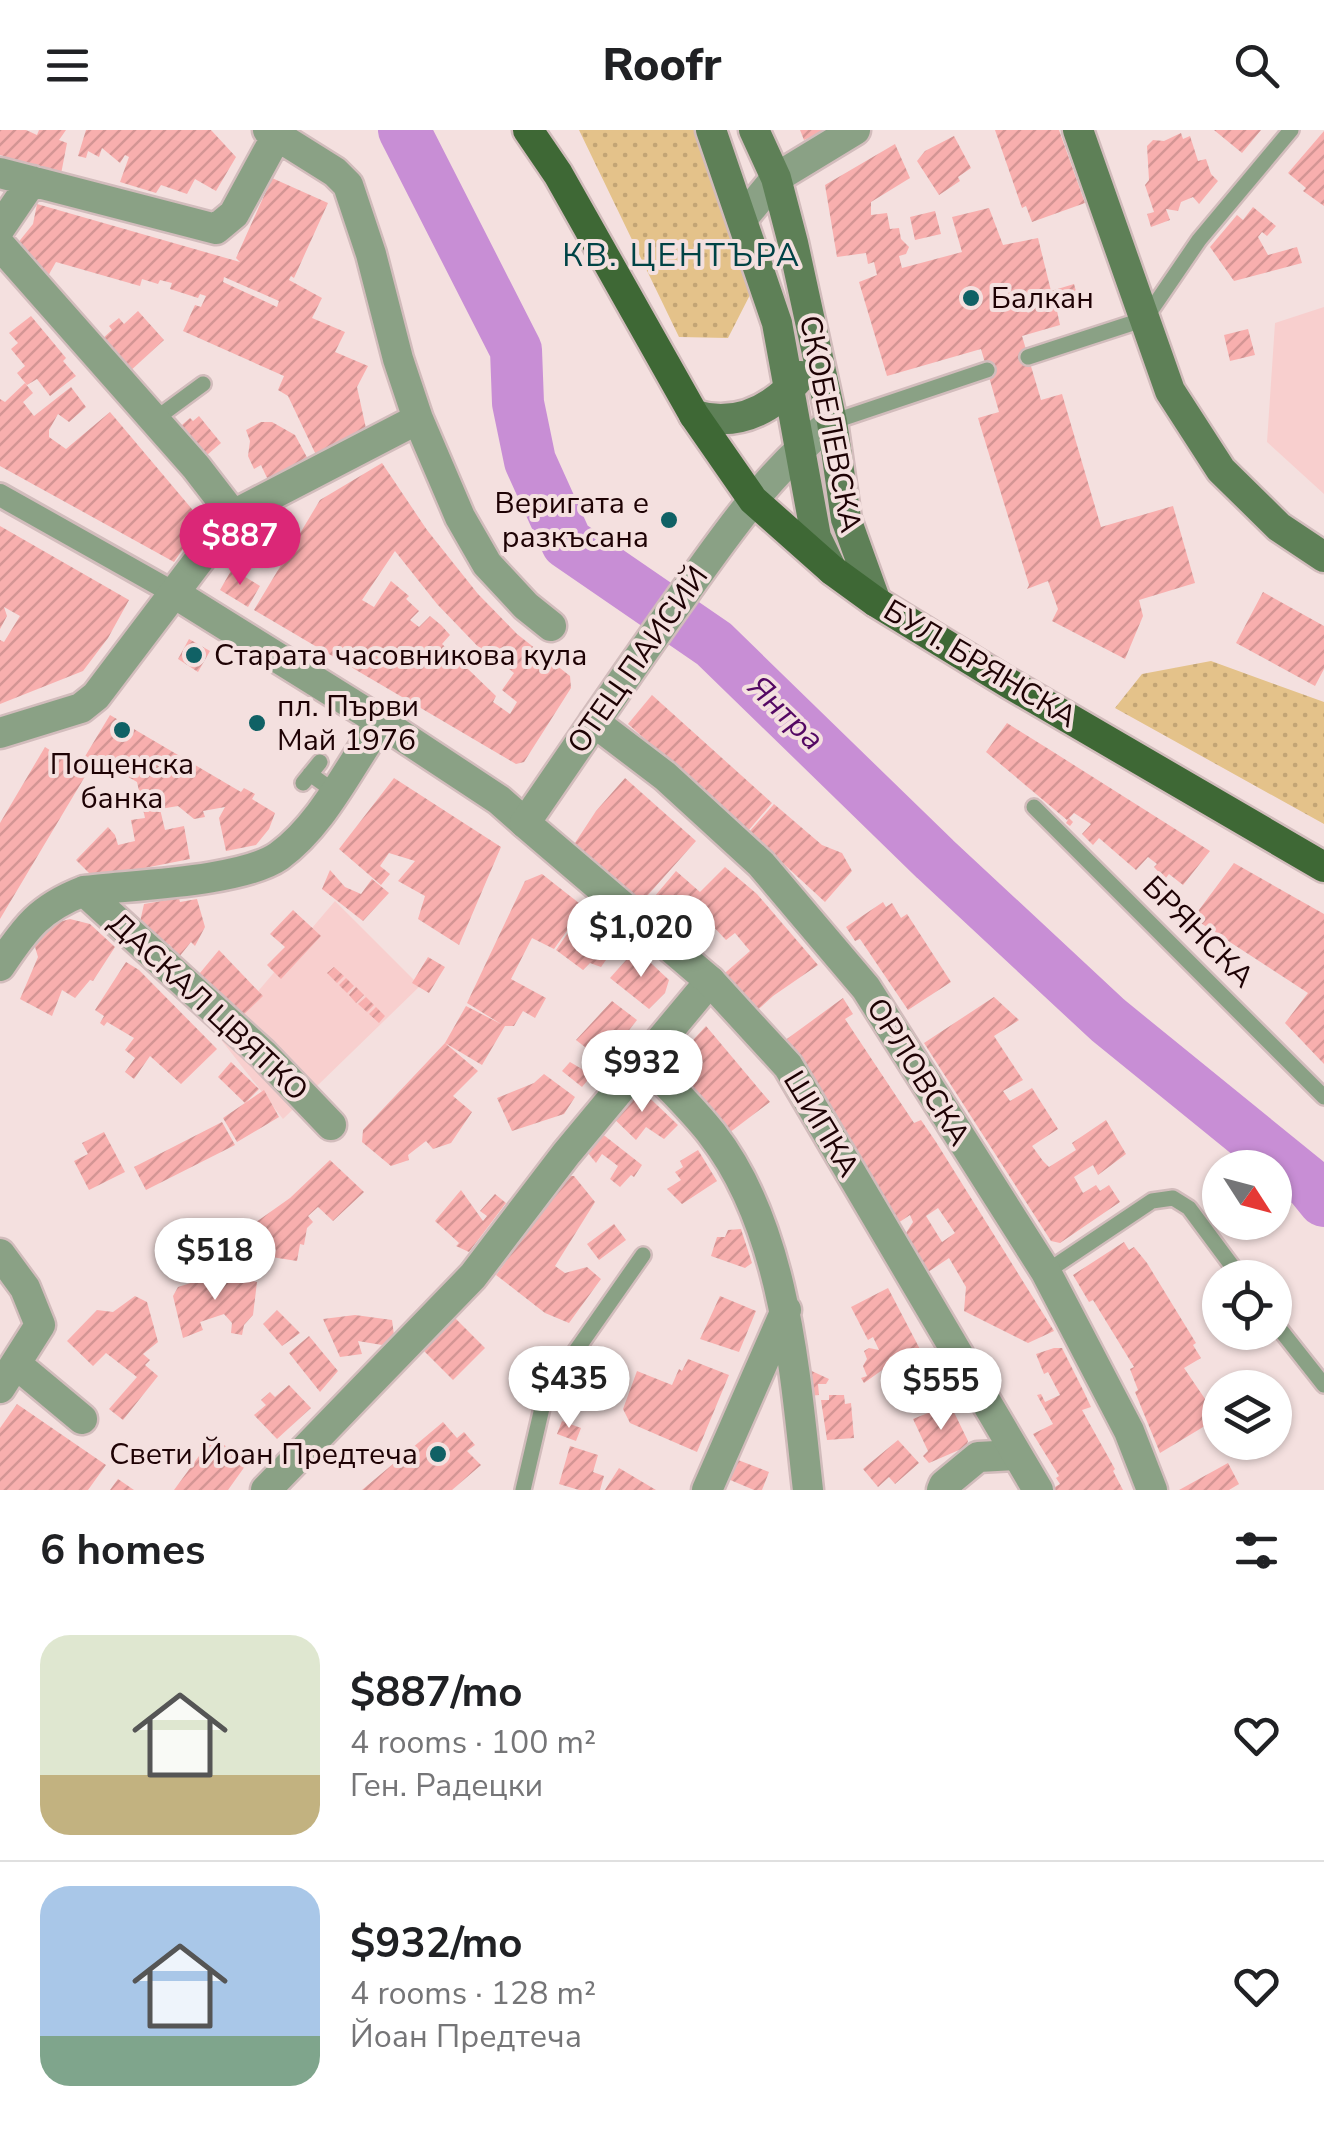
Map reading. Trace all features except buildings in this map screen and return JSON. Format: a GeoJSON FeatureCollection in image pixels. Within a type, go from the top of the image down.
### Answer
{"type":"FeatureCollection","features":[{"type":"Feature","properties":{"kind":"main road","name":"БУЛ. БРЯНСКА"},"geometry":{"type":"LineString","coordinates":[[528,130],[558,174],[691,408],[753,500],[832,570],[876,602],[1324,867]]}},
{"type":"Feature","properties":{"kind":"main road","name":"СКОБЕЛЕВСКА"},"geometry":{"type":"LineString","coordinates":[[711,130],[771,300],[816,538],[832,570]]}},
{"type":"Feature","properties":{"kind":"main road","name":"СКОБЕЛЕВСКА"},"geometry":{"type":"LineString","coordinates":[[754,130],[776,178],[832,422],[846,519],[876,602]]}},
{"type":"Feature","properties":{"kind":"main road"},"geometry":{"type":"LineString","coordinates":[[1078,130],[1170,391],[1221,470],[1279,528],[1324,557]]}},
{"type":"Feature","properties":{"kind":"main road"},"geometry":{"type":"LineString","coordinates":[[691,408],[718,420],[750,416],[767,408],[790,388],[817,352]]}},
{"type":"Feature","properties":{"kind":"street"},"geometry":{"type":"LineString","coordinates":[[742,219],[776,178],[855,130]]}},
{"type":"Feature","properties":{"kind":"street"},"geometry":{"type":"LineString","coordinates":[[0,173],[216,229],[234,214],[272,134],[335,172],[348,185],[418,419],[473,542],[506,585],[551,626]]}},
{"type":"Feature","properties":{"kind":"street"},"geometry":{"type":"LineString","coordinates":[[0,228],[32,181]]}},
{"type":"Feature","properties":{"kind":"street"},"geometry":{"type":"LineString","coordinates":[[0,245],[233,515]]}},
{"type":"Feature","properties":{"kind":"street"},"geometry":{"type":"LineString","coordinates":[[4,727],[81,708],[96,696],[233,515],[418,419]]}},
{"type":"Feature","properties":{"kind":"street","name":"ОТЕЦ ПАИСИЙ"},"geometry":{"type":"LineString","coordinates":[[525,823],[624,677],[753,500],[801,446],[832,422]]}},
{"type":"Feature","properties":{"kind":"street"},"geometry":{"type":"LineString","coordinates":[[0,495],[174,593]]}},
{"type":"Feature","properties":{"kind":"street","name":"ШИПКА"},"geometry":{"type":"LineString","coordinates":[[174,593],[499,800],[710,980],[788,1066],[1038,1490]]}},
{"type":"Feature","properties":{"kind":"street"},"geometry":{"type":"LineString","coordinates":[[0,966],[27,925],[50,906],[84,891],[250,870],[279,856],[303,833],[317,778],[381,722]]}},
{"type":"Feature","properties":{"kind":"street","name":"ОРЛОВСКА"},"geometry":{"type":"LineString","coordinates":[[594,722],[665,776],[761,864],[855,974],[1046,1272],[1129,1432],[1152,1490]]}},
{"type":"Feature","properties":{"kind":"street","name":"ДАСКАЛ ЦВЯТКО"},"geometry":{"type":"LineString","coordinates":[[84,891],[263,1054],[331,1124]]}},
{"type":"Feature","properties":{"kind":"street"},"geometry":{"type":"LineString","coordinates":[[266,1490],[464,1286],[566,1154],[710,980]]}},
{"type":"Feature","properties":{"kind":"street"},"geometry":{"type":"LineString","coordinates":[[645,1061],[714,1136],[752,1203],[786,1310],[808,1490]]}},
{"type":"Feature","properties":{"kind":"street"},"geometry":{"type":"LineString","coordinates":[[0,1254],[25,1288],[40,1326],[8,1376],[82,1419]]}},
{"type":"Feature","properties":{"kind":"street"},"geometry":{"type":"LineString","coordinates":[[706,1490],[786,1310]]}},
{"type":"Feature","properties":{"kind":"street"},"geometry":{"type":"LineString","coordinates":[[942,1490],[978,1457],[1015,1455]]}},
{"type":"Feature","properties":{"kind":"lane"},"geometry":{"type":"LineString","coordinates":[[1028,357],[1145,318],[1200,240],[1290,130]]}},
{"type":"Feature","properties":{"kind":"lane"},"geometry":{"type":"LineString","coordinates":[[832,422],[987,370]]}},
{"type":"Feature","properties":{"kind":"lane"},"geometry":{"type":"LineString","coordinates":[[154,420],[203,384]]}},
{"type":"Feature","properties":{"kind":"lane","name":"БРЯНСКА"},"geometry":{"type":"LineString","coordinates":[[1034,807],[1324,1097]]}},
{"type":"Feature","properties":{"kind":"lane"},"geometry":{"type":"LineString","coordinates":[[1046,1272],[1152,1201],[1173,1198],[1189,1208],[1228,1260]]}},
{"type":"Feature","properties":{"kind":"lane"},"geometry":{"type":"LineString","coordinates":[[523,1490],[545,1395],[643,1255]]}},
{"type":"Feature","properties":{"kind":"lane"},"geometry":{"type":"LineString","coordinates":[[1292,1345],[1324,1385]]}},
{"type":"Feature","properties":{"kind":"shaded area"},"geometry":{"type":"Polygon","coordinates":[[[579,130],[694,130],[753,289],[728,338],[679,337],[579,130]]]}},
{"type":"Feature","properties":{"kind":"shaded area"},"geometry":{"type":"Polygon","coordinates":[[[1324,307],[1324,494],[1267,442],[1275,323],[1324,307]]]}},
{"type":"Feature","properties":{"kind":"shaded area"},"geometry":{"type":"Polygon","coordinates":[[[1211,661],[1324,702],[1324,824],[1115,708],[1142,674],[1211,661]]]}},
{"type":"Feature","properties":{"kind":"shaded area"},"geometry":{"type":"Polygon","coordinates":[[[335,901],[420,986],[283,1119],[219,1037],[335,901]]]}},
{"type":"Feature","properties":{"kind":"waterway","name":"Янтра"},"geometry":{"type":"LineString","coordinates":[[404,130],[516,350],[518,403],[530,461],[567,543],[714,644],[1108,1020],[1311,1185],[1324,1201]]}},
{"type":"Feature","properties":{"kind":"place","name":"Балкан"},"geometry":{"type":"Point","coordinates":[971,298]}},
{"type":"Feature","properties":{"kind":"place","name":"Веригата е разкъсана"},"geometry":{"type":"Point","coordinates":[669,520]}},
{"type":"Feature","properties":{"kind":"place","name":"Старата часовникова кула"},"geometry":{"type":"Point","coordinates":[194,655]}},
{"type":"Feature","properties":{"kind":"place","name":"пл. Първи Май 1976"},"geometry":{"type":"Point","coordinates":[257,723]}},
{"type":"Feature","properties":{"kind":"place","name":"Пощенска банка"},"geometry":{"type":"Point","coordinates":[122,730]}},
{"type":"Feature","properties":{"kind":"place","name":"Свети Йоан Предтеча"},"geometry":{"type":"Point","coordinates":[438,1454]}},
{"type":"Feature","properties":{"kind":"district","name":"КВ. ЦЕНТЪРА"},"geometry":{"type":"Point","coordinates":[682,255]}}]}
